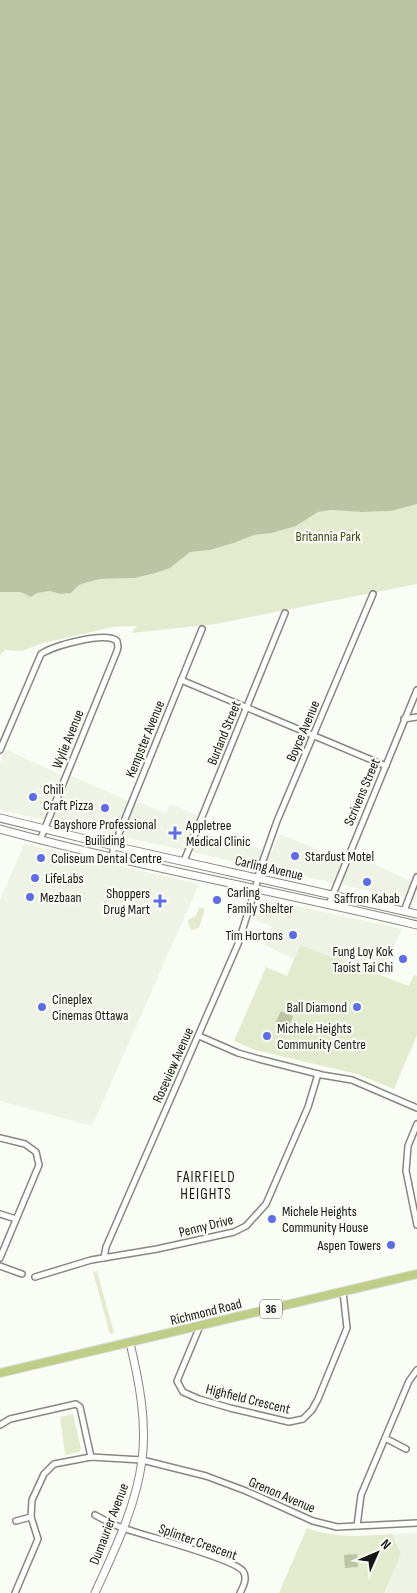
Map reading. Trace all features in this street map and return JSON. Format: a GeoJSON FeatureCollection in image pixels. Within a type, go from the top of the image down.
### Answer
{"type":"FeatureCollection","features":[{"type":"Feature","properties":{"kind":"main road","name":"Carling Avenue"},"geometry":{"type":"LineString","coordinates":[[0,818],[114,846],[417,914]]}},
{"type":"Feature","properties":{"kind":"main road","name":"Carling Avenue"},"geometry":{"type":"LineString","coordinates":[[0,830],[255,890],[329,904],[417,925]]}},
{"type":"Feature","properties":{"kind":"main road","name":"Richmond Road"},"geometry":{"type":"LineString","coordinates":[[0,1373],[417,1274]]}},
{"type":"Feature","properties":{"kind":"main road","name":"Dumaurier Avenue"},"geometry":{"type":"LineString","coordinates":[[95,1593],[131,1505],[142,1460],[144,1432],[137,1372],[130,1343]]}},
{"type":"Feature","properties":{"kind":"street","name":"Boyce Avenue"},"geometry":{"type":"LineString","coordinates":[[258,878],[277,821],[373,594]]}},
{"type":"Feature","properties":{"kind":"street","name":"Burland Street"},"geometry":{"type":"LineString","coordinates":[[184,861],[285,613]]}},
{"type":"Feature","properties":{"kind":"street","name":"Kempster Avenue"},"geometry":{"type":"LineString","coordinates":[[112,857],[114,846],[202,629]]}},
{"type":"Feature","properties":{"kind":"street","name":"Wylie Avenue"},"geometry":{"type":"LineString","coordinates":[[0,750],[42,654],[54,647],[100,638],[114,638],[117,641],[118,647],[40,840]]}},
{"type":"Feature","properties":{"kind":"street"},"geometry":{"type":"LineString","coordinates":[[181,680],[386,766]]}},
{"type":"Feature","properties":{"kind":"street","name":"Scrivens Street"},"geometry":{"type":"LineString","coordinates":[[329,904],[417,690]]}},
{"type":"Feature","properties":{"kind":"street"},"geometry":{"type":"LineString","coordinates":[[404,719],[417,716]]}},
{"type":"Feature","properties":{"kind":"street"},"geometry":{"type":"LineString","coordinates":[[404,911],[417,877]]}},
{"type":"Feature","properties":{"kind":"street","name":"Roseview Avenue"},"geometry":{"type":"LineString","coordinates":[[104,1258],[106,1246],[238,944],[258,878]]}},
{"type":"Feature","properties":{"kind":"street"},"geometry":{"type":"LineString","coordinates":[[199,1036],[238,1053],[318,1074],[352,1080],[417,1108]]}},
{"type":"Feature","properties":{"kind":"street","name":"Penny Drive"},"geometry":{"type":"LineString","coordinates":[[35,1277],[104,1258],[157,1249],[234,1232],[246,1226],[266,1204],[308,1107],[318,1074]]}},
{"type":"Feature","properties":{"kind":"street"},"geometry":{"type":"LineString","coordinates":[[417,1124],[408,1146],[406,1172],[417,1225]]}},
{"type":"Feature","properties":{"kind":"street"},"geometry":{"type":"LineString","coordinates":[[0,1138],[25,1144],[36,1152],[39,1165],[0,1258]]}},
{"type":"Feature","properties":{"kind":"street"},"geometry":{"type":"LineString","coordinates":[[0,1214],[16,1219]]}},
{"type":"Feature","properties":{"kind":"street"},"geometry":{"type":"LineString","coordinates":[[0,1266],[22,1274]]}},
{"type":"Feature","properties":{"kind":"street","name":"Highfield Crescent"},"geometry":{"type":"LineString","coordinates":[[200,1326],[177,1381],[183,1392],[230,1408],[290,1422],[302,1420],[312,1410],[318,1399],[347,1328],[343,1292]]}},
{"type":"Feature","properties":{"kind":"street"},"geometry":{"type":"LineString","coordinates":[[356,1526],[361,1495],[409,1381],[417,1370]]}},
{"type":"Feature","properties":{"kind":"street"},"geometry":{"type":"LineString","coordinates":[[0,1426],[10,1419],[76,1404],[80,1407],[92,1457]]}},
{"type":"Feature","properties":{"kind":"street"},"geometry":{"type":"LineString","coordinates":[[385,1438],[406,1449]]}},
{"type":"Feature","properties":{"kind":"street","name":"Grenon Avenue"},"geometry":{"type":"LineString","coordinates":[[31,1518],[32,1500],[44,1474],[54,1464],[92,1457],[142,1460],[206,1476],[246,1491],[313,1521],[337,1527],[417,1523]]}},
{"type":"Feature","properties":{"kind":"street"},"geometry":{"type":"LineString","coordinates":[[95,1515],[122,1528]]}},
{"type":"Feature","properties":{"kind":"street"},"geometry":{"type":"LineString","coordinates":[[15,1593],[38,1539],[31,1518],[16,1521]]}},
{"type":"Feature","properties":{"kind":"street","name":"Splinter Crescent"},"geometry":{"type":"LineString","coordinates":[[122,1528],[213,1556],[242,1570],[245,1576],[240,1593]]}},
{"type":"Feature","properties":{"kind":"shaded area"},"geometry":{"type":"Polygon","coordinates":[[[0,0],[417,0],[417,504],[391,511],[331,510],[318,512],[296,526],[272,533],[254,535],[210,550],[190,552],[170,568],[156,573],[135,578],[101,579],[88,582],[79,585],[71,593],[60,594],[50,591],[37,593],[31,597],[20,592],[0,592],[0,0]]]}},
{"type":"Feature","properties":{"kind":"shaded area"},"geometry":{"type":"Polygon","coordinates":[[[5,749],[68,778],[70,775],[135,804],[138,802],[166,813],[170,804],[206,819],[201,833],[272,852],[280,834],[349,862],[352,854],[417,884],[416,901],[0,810],[0,764],[5,749]]]}},
{"type":"Feature","properties":{"kind":"shaded area"},"geometry":{"type":"Polygon","coordinates":[[[24,844],[199,884],[92,1126],[0,1101],[0,900],[24,844]]]}},
{"type":"Feature","properties":{"kind":"shaded area"},"geometry":{"type":"Polygon","coordinates":[[[262,899],[402,929],[380,976],[300,945],[294,959],[264,945],[272,926],[255,920],[262,899]]]}},
{"type":"Feature","properties":{"kind":"shaded area"},"geometry":{"type":"Polygon","coordinates":[[[281,1011],[293,1016],[288,1029],[275,1024],[281,1011]]]}},
{"type":"Feature","properties":{"kind":"shaded area"},"geometry":{"type":"Polygon","coordinates":[[[417,1533],[417,1593],[384,1593],[401,1554],[392,1534],[417,1533]]]}},
{"type":"Feature","properties":{"kind":"shaded area"},"geometry":{"type":"Polygon","coordinates":[[[357,1554],[358,1567],[345,1568],[344,1555],[357,1554]]]}},
{"type":"Feature","properties":{"kind":"green space","name":"Britannia Park"},"geometry":{"type":"Polygon","coordinates":[[[417,504],[417,584],[215,624],[131,633],[137,626],[113,627],[43,643],[22,651],[5,650],[0,655],[0,592],[20,592],[31,597],[37,593],[50,591],[60,594],[71,593],[79,585],[88,582],[101,579],[135,578],[157,573],[170,568],[190,552],[210,550],[254,535],[272,533],[296,526],[318,512],[331,510],[391,511],[417,504]]]}},
{"type":"Feature","properties":{"kind":"green space"},"geometry":{"type":"Polygon","coordinates":[[[199,907],[205,909],[199,928],[192,930],[189,927],[188,920],[196,916],[199,907]]]}},
{"type":"Feature","properties":{"kind":"green space"},"geometry":{"type":"Polygon","coordinates":[[[300,945],[409,986],[414,975],[417,976],[417,1035],[394,1089],[357,1074],[255,1050],[234,1041],[266,967],[287,976],[300,945]]]}},
{"type":"Feature","properties":{"kind":"green space"},"geometry":{"type":"Polygon","coordinates":[[[97,1271],[114,1333],[110,1334],[93,1272],[97,1271]]]}},
{"type":"Feature","properties":{"kind":"green space"},"geometry":{"type":"Polygon","coordinates":[[[73,1414],[81,1449],[79,1452],[65,1455],[60,1417],[73,1414]]]}},
{"type":"Feature","properties":{"kind":"green space"},"geometry":{"type":"Polygon","coordinates":[[[307,1528],[339,1535],[392,1534],[401,1554],[384,1593],[279,1593],[307,1528]]]}},
{"type":"Feature","properties":{"kind":"place","name":"Chili Craft Pizza"},"geometry":{"type":"Point","coordinates":[33,797]}},
{"type":"Feature","properties":{"kind":"place","name":"Bayshore Professional Builiding"},"geometry":{"type":"Point","coordinates":[105,808]}},
{"type":"Feature","properties":{"kind":"place","name":"Appletree Medical Clinic"},"geometry":{"type":"Point","coordinates":[175,833]}},
{"type":"Feature","properties":{"kind":"place","name":"Stardust Motel"},"geometry":{"type":"Point","coordinates":[295,856]}},
{"type":"Feature","properties":{"kind":"place","name":"Coliseum Dental Centre"},"geometry":{"type":"Point","coordinates":[41,858]}},
{"type":"Feature","properties":{"kind":"place","name":"LifeLabs"},"geometry":{"type":"Point","coordinates":[35,878]}},
{"type":"Feature","properties":{"kind":"place","name":"Saffron Kabab"},"geometry":{"type":"Point","coordinates":[367,882]}},
{"type":"Feature","properties":{"kind":"place","name":"Mezbaan"},"geometry":{"type":"Point","coordinates":[30,897]}},
{"type":"Feature","properties":{"kind":"place","name":"Carling Family Shelter"},"geometry":{"type":"Point","coordinates":[217,900]}},
{"type":"Feature","properties":{"kind":"place","name":"Shoppers Drug Mart"},"geometry":{"type":"Point","coordinates":[160,901]}},
{"type":"Feature","properties":{"kind":"place","name":"Tim Hortons"},"geometry":{"type":"Point","coordinates":[293,935]}},
{"type":"Feature","properties":{"kind":"place","name":"Fung Loy Kok Taoist Tai Chi"},"geometry":{"type":"Point","coordinates":[403,959]}},
{"type":"Feature","properties":{"kind":"place","name":"Cineplex Cinemas Ottawa"},"geometry":{"type":"Point","coordinates":[42,1007]}},
{"type":"Feature","properties":{"kind":"place","name":"Ball Diamond"},"geometry":{"type":"Point","coordinates":[357,1007]}},
{"type":"Feature","properties":{"kind":"place","name":"Michele Heights Community Centre"},"geometry":{"type":"Point","coordinates":[267,1036]}},
{"type":"Feature","properties":{"kind":"place","name":"Michele Heights Community House"},"geometry":{"type":"Point","coordinates":[272,1219]}},
{"type":"Feature","properties":{"kind":"place","name":"Aspen Towers"},"geometry":{"type":"Point","coordinates":[391,1245]}},
{"type":"Feature","properties":{"kind":"district","name":"FAIRFIELD HEIGHTS"},"geometry":{"type":"Point","coordinates":[206,1186]}}]}
